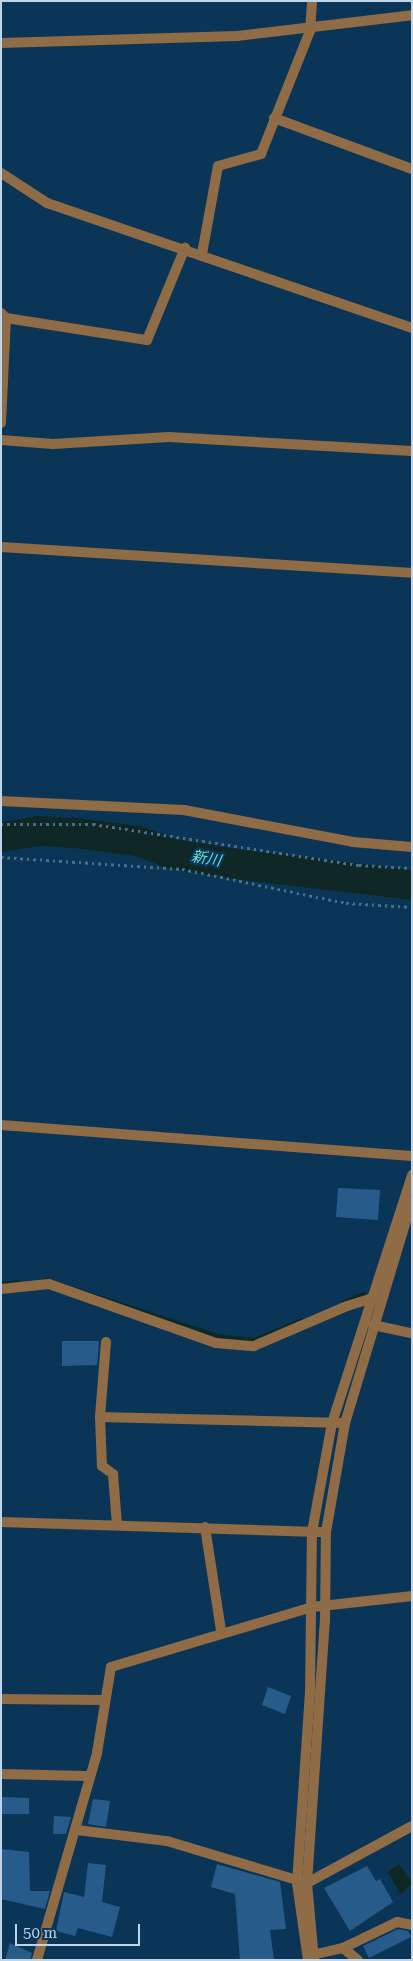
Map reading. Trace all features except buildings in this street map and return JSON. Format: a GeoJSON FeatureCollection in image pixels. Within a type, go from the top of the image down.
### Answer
{"type":"FeatureCollection","features":[{"type":"Feature","properties":{"kind":"street"},"geometry":{"type":"LineString","coordinates":[[202,254],[218,166],[260,154],[310,31],[312,1]]}},
{"type":"Feature","properties":{"kind":"street"},"geometry":{"type":"LineString","coordinates":[[1,43],[310,31],[412,15]]}},
{"type":"Feature","properties":{"kind":"street"},"geometry":{"type":"LineString","coordinates":[[274,118],[412,169]]}},
{"type":"Feature","properties":{"kind":"street"},"geometry":{"type":"LineString","coordinates":[[1,174],[47,203],[185,248],[412,328]]}},
{"type":"Feature","properties":{"kind":"street"},"geometry":{"type":"LineString","coordinates":[[1,423],[4,315],[148,340],[185,248]]}},
{"type":"Feature","properties":{"kind":"street"},"geometry":{"type":"LineString","coordinates":[[1,440],[53,444],[169,437],[412,451]]}},
{"type":"Feature","properties":{"kind":"street"},"geometry":{"type":"LineString","coordinates":[[1,547],[412,573]]}},
{"type":"Feature","properties":{"kind":"street"},"geometry":{"type":"LineString","coordinates":[[1,802],[184,810],[353,842],[412,847]]}},
{"type":"Feature","properties":{"kind":"street"},"geometry":{"type":"LineString","coordinates":[[1,1125],[412,1156]]}},
{"type":"Feature","properties":{"kind":"street"},"geometry":{"type":"LineString","coordinates":[[302,1883],[325,1607],[326,1532],[345,1423],[373,1325],[376,1300],[412,1175]]}},
{"type":"Feature","properties":{"kind":"street"},"geometry":{"type":"LineString","coordinates":[[412,1201],[332,1423],[312,1532],[312,1607],[302,1883],[311,1958],[343,1948],[396,1922],[412,1925]]}},
{"type":"Feature","properties":{"kind":"street"},"geometry":{"type":"LineString","coordinates":[[1,1289],[49,1284],[216,1344],[254,1346],[376,1300]]}},
{"type":"Feature","properties":{"kind":"street"},"geometry":{"type":"LineString","coordinates":[[373,1325],[412,1333]]}},
{"type":"Feature","properties":{"kind":"street"},"geometry":{"type":"LineString","coordinates":[[106,1342],[100,1417],[102,1466],[113,1474],[117,1524]]}},
{"type":"Feature","properties":{"kind":"street"},"geometry":{"type":"LineString","coordinates":[[100,1417],[345,1423]]}},
{"type":"Feature","properties":{"kind":"street"},"geometry":{"type":"LineString","coordinates":[[1,1522],[117,1524],[326,1532]]}},
{"type":"Feature","properties":{"kind":"street"},"geometry":{"type":"LineString","coordinates":[[205,1527],[222,1630]]}},
{"type":"Feature","properties":{"kind":"street"},"geometry":{"type":"LineString","coordinates":[[37,1960],[77,1830],[86,1776],[96,1753],[102,1700],[112,1667],[222,1630],[312,1607],[412,1596]]}},
{"type":"Feature","properties":{"kind":"street"},"geometry":{"type":"LineString","coordinates":[[1,1699],[102,1700]]}},
{"type":"Feature","properties":{"kind":"street"},"geometry":{"type":"LineString","coordinates":[[1,1774],[86,1776]]}},
{"type":"Feature","properties":{"kind":"street"},"geometry":{"type":"LineString","coordinates":[[77,1830],[167,1841],[302,1883],[412,1826]]}},
{"type":"Feature","properties":{"kind":"street"},"geometry":{"type":"LineString","coordinates":[[343,1948],[358,1960]]}},
{"type":"Feature","properties":{"kind":"path"},"geometry":{"type":"LineString","coordinates":[[1,824],[93,824],[359,865],[412,868]]}},
{"type":"Feature","properties":{"kind":"path"},"geometry":{"type":"LineString","coordinates":[[1,857],[182,869],[346,903],[412,907]]}},
{"type":"Feature","properties":{"kind":"shaded area"},"geometry":{"type":"Polygon","coordinates":[[[399,1864],[412,1883],[401,1895],[388,1872],[399,1864]]]}},
{"type":"Feature","properties":{"kind":"waterway","name":"新川"},"geometry":{"type":"LineString","coordinates":[[1,837],[38,831],[76,833],[138,841],[169,853],[236,864],[412,885]]}},
{"type":"Feature","properties":{"kind":"waterway"},"geometry":{"type":"LineString","coordinates":[[47,1280],[216,1336],[254,1340],[302,1320]]}},
{"type":"Feature","properties":{"kind":"waterway"},"geometry":{"type":"LineString","coordinates":[[1,1284],[18,1282]]}},
{"type":"Feature","properties":{"kind":"waterway"},"geometry":{"type":"LineString","coordinates":[[344,1302],[363,1294]]}}]}
